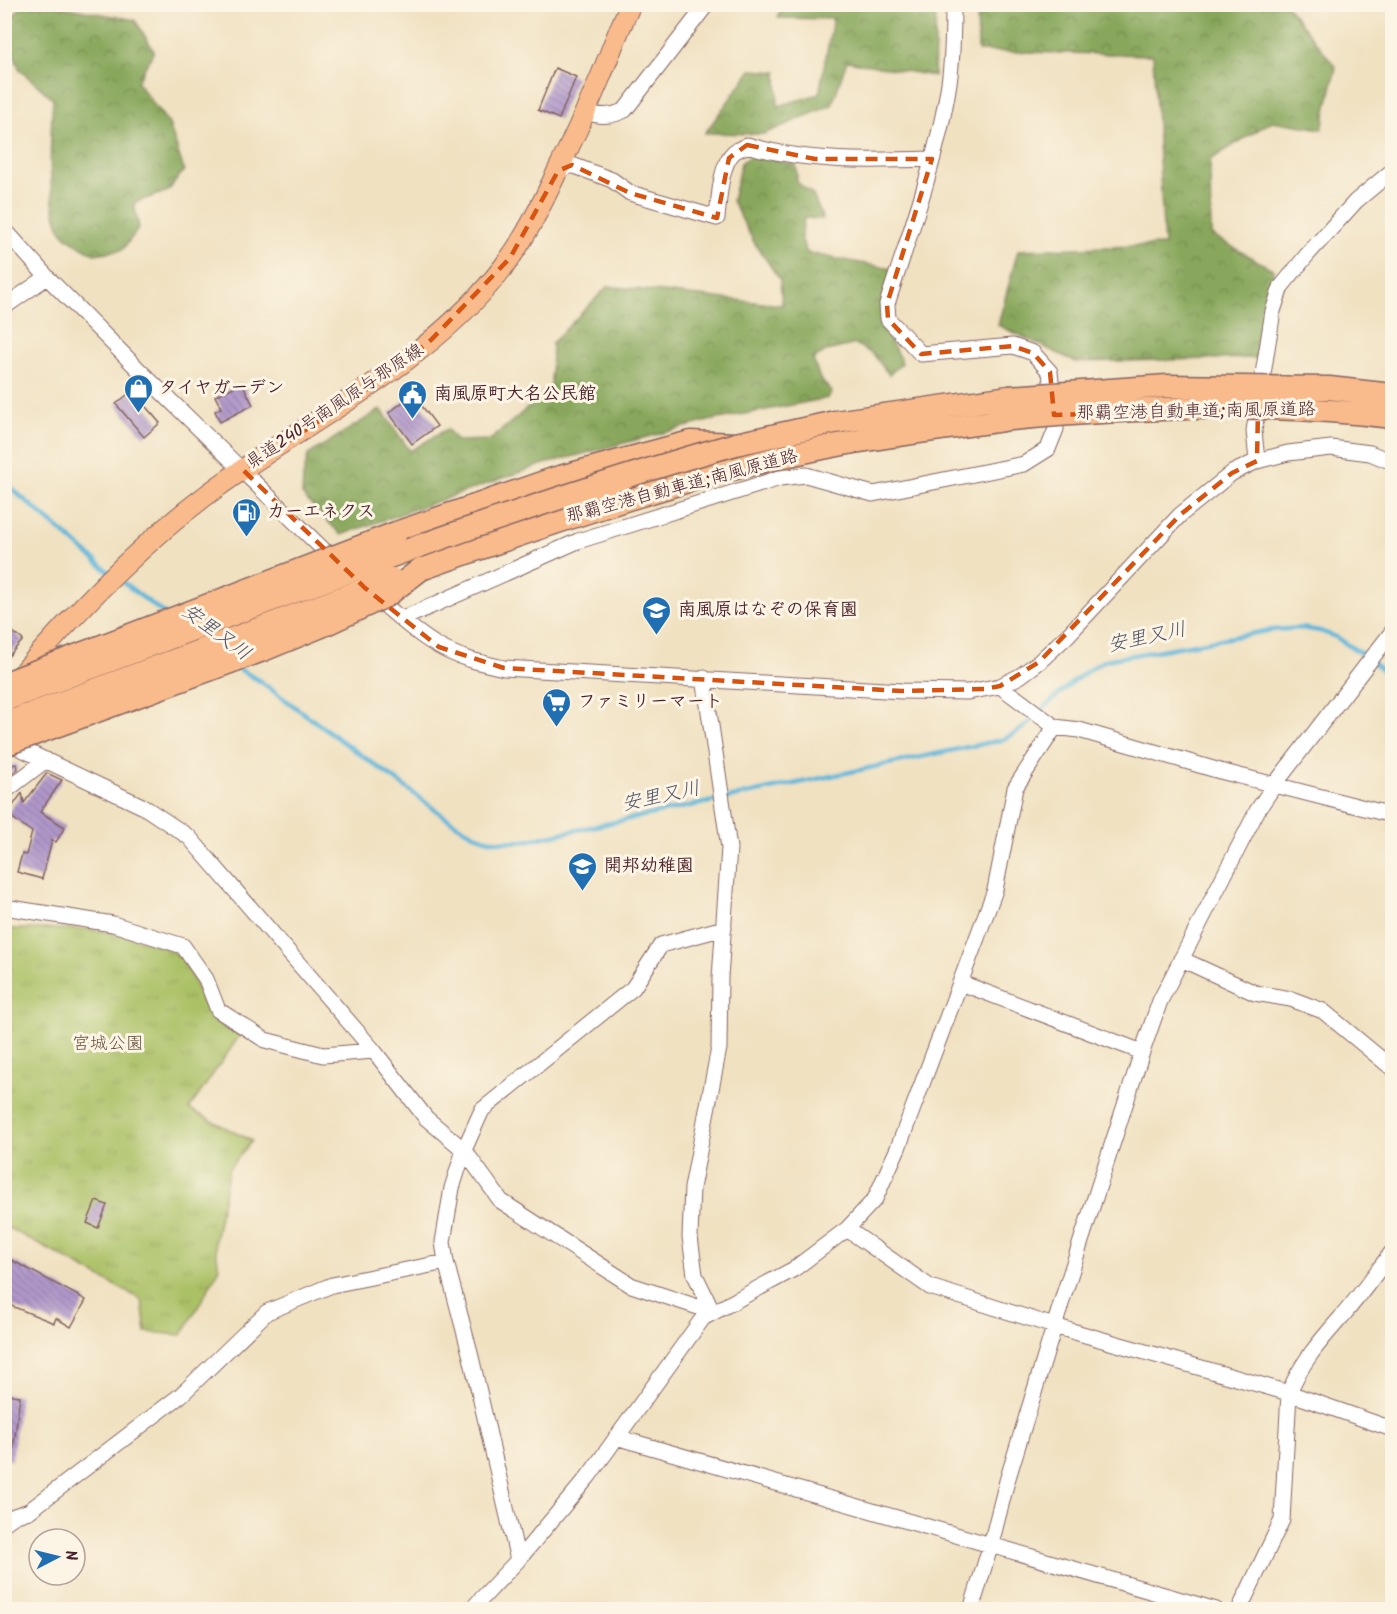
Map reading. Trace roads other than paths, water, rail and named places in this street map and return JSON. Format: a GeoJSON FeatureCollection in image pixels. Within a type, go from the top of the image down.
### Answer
{"type":"FeatureCollection","features":[{"type":"Feature","properties":{"kind":"highway","name":"那覇空港自動車道;南風原道路"},"geometry":{"type":"LineString","coordinates":[[4,700],[540,503],[736,444],[835,422],[1010,408],[1167,386],[1329,388],[1392,395]]}},
{"type":"Feature","properties":{"kind":"highway","name":"那覇空港自動車道;南風原道路"},"geometry":{"type":"LineString","coordinates":[[4,724],[559,520],[685,482],[853,442],[1010,408],[1085,412],[1233,408],[1328,411],[1392,417]]}},
{"type":"Feature","properties":{"kind":"highway"},"geometry":{"type":"LineString","coordinates":[[4,684],[396,533],[535,485],[690,441],[736,444]]}},
{"type":"Feature","properties":{"kind":"highway"},"geometry":{"type":"LineString","coordinates":[[4,746],[263,650],[324,625],[386,596],[421,569]]}},
{"type":"Feature","properties":{"kind":"main road","name":"県道240号南風原与那原線"},"geometry":{"type":"LineString","coordinates":[[4,694],[94,595],[145,546],[183,514],[243,470],[390,373],[469,306],[510,258],[544,199],[586,112],[631,4]]}},
{"type":"Feature","properties":{"kind":"street"},"geometry":{"type":"LineString","coordinates":[[586,112],[599,116],[625,110],[707,4]]}},
{"type":"Feature","properties":{"kind":"street"},"geometry":{"type":"LineString","coordinates":[[402,619],[578,541],[780,478],[806,475],[873,494],[1024,464],[1048,449],[1056,429],[1050,372],[1033,353],[1013,346],[921,354],[888,319],[887,304],[932,159],[949,83],[954,36],[953,4]]}},
{"type":"Feature","properties":{"kind":"street"},"geometry":{"type":"LineString","coordinates":[[558,171],[572,165],[612,180],[630,193],[717,218],[723,177],[729,158],[747,145],[774,153],[815,159],[884,161],[932,159]]}},
{"type":"Feature","properties":{"kind":"street"},"geometry":{"type":"LineString","coordinates":[[1257,461],[1254,431],[1273,311],[1281,287],[1356,201],[1392,171]]}},
{"type":"Feature","properties":{"kind":"street"},"geometry":{"type":"LineString","coordinates":[[4,229],[47,277],[320,549],[402,619],[439,647],[459,656],[504,668],[902,691],[968,692],[1000,686],[1039,662],[1068,635],[1180,515],[1232,473],[1257,461],[1288,453],[1331,448],[1370,453],[1392,462]]}},
{"type":"Feature","properties":{"kind":"street"},"geometry":{"type":"LineString","coordinates":[[4,307],[47,277]]}},
{"type":"Feature","properties":{"kind":"street"},"geometry":{"type":"LineString","coordinates":[[971,1610],[1054,1326],[1160,1001],[1257,811],[1275,784],[1392,632]]}},
{"type":"Feature","properties":{"kind":"street"},"geometry":{"type":"LineString","coordinates":[[704,678],[729,848],[720,978],[720,1048],[692,1188],[690,1237],[695,1275],[713,1312]]}},
{"type":"Feature","properties":{"kind":"street"},"geometry":{"type":"LineString","coordinates":[[1000,686],[1055,727],[1079,730],[1220,771],[1392,815]]}},
{"type":"Feature","properties":{"kind":"street"},"geometry":{"type":"LineString","coordinates":[[471,1610],[518,1560],[588,1477],[703,1318],[794,1269],[847,1230],[875,1199],[898,1148],[995,890],[1015,788],[1055,727]]}},
{"type":"Feature","properties":{"kind":"street"},"geometry":{"type":"LineString","coordinates":[[4,740],[144,807],[189,837],[374,1051],[426,1119],[464,1149],[501,1201],[631,1285],[713,1312]]}},
{"type":"Feature","properties":{"kind":"street"},"geometry":{"type":"LineString","coordinates":[[4,792],[46,760]]}},
{"type":"Feature","properties":{"kind":"street"},"geometry":{"type":"LineString","coordinates":[[4,907],[112,924],[183,946],[206,979],[218,1010],[265,1040],[323,1056],[374,1051]]}},
{"type":"Feature","properties":{"kind":"street"},"geometry":{"type":"LineString","coordinates":[[518,1560],[443,1242],[452,1188],[464,1149],[482,1110],[633,988],[661,945],[724,928]]}},
{"type":"Feature","properties":{"kind":"street"},"geometry":{"type":"LineString","coordinates":[[1181,959],[1255,993],[1291,999],[1323,1011],[1392,1068]]}},
{"type":"Feature","properties":{"kind":"street"},"geometry":{"type":"LineString","coordinates":[[961,983],[1142,1052]]}},
{"type":"Feature","properties":{"kind":"street"},"geometry":{"type":"LineString","coordinates":[[847,1230],[930,1287],[1054,1326],[1289,1393],[1392,1429]]}},
{"type":"Feature","properties":{"kind":"street"},"geometry":{"type":"LineString","coordinates":[[1239,1610],[1282,1520],[1289,1393],[1295,1376],[1319,1341],[1345,1313],[1392,1252]]}},
{"type":"Feature","properties":{"kind":"street"},"geometry":{"type":"LineString","coordinates":[[4,1523],[14,1516],[29,1511],[181,1395],[267,1312],[332,1285],[446,1262]]}},
{"type":"Feature","properties":{"kind":"street"},"geometry":{"type":"LineString","coordinates":[[616,1437],[1216,1610]]}},
{"type":"Feature","properties":{"kind":"waterway","name":"安里又川"},"geometry":{"type":"LineString","coordinates":[[4,482],[110,573]]}},
{"type":"Feature","properties":{"kind":"waterway","name":"安里又川"},"geometry":{"type":"LineString","coordinates":[[117,578],[166,615]]}},
{"type":"Feature","properties":{"kind":"waterway","name":"安里又川"},"geometry":{"type":"LineString","coordinates":[[237,668],[260,681],[454,823],[482,838],[506,842],[525,841],[1001,740],[1021,730],[1074,681],[1106,660],[1272,630],[1302,628],[1336,637],[1362,654],[1392,679]]}},
{"type":"Feature","properties":{"kind":"place","name":"タイヤガーデン"},"geometry":{"type":"Point","coordinates":[138,414]}},
{"type":"Feature","properties":{"kind":"place","name":"南風原町大名公民館"},"geometry":{"type":"Point","coordinates":[413,420]}},
{"type":"Feature","properties":{"kind":"place","name":"カーエネクス"},"geometry":{"type":"Point","coordinates":[246,538]}},
{"type":"Feature","properties":{"kind":"place","name":"南風原はなぞの保育園"},"geometry":{"type":"Point","coordinates":[657,636]}},
{"type":"Feature","properties":{"kind":"place","name":"ファミリーマート"},"geometry":{"type":"Point","coordinates":[557,728]}},
{"type":"Feature","properties":{"kind":"place","name":"開邦幼稚園"},"geometry":{"type":"Point","coordinates":[583,892]}},
{"type":"Feature","properties":{"kind":"park label","name":"宮城公園"},"geometry":{"type":"Point","coordinates":[108,1044]}}]}
